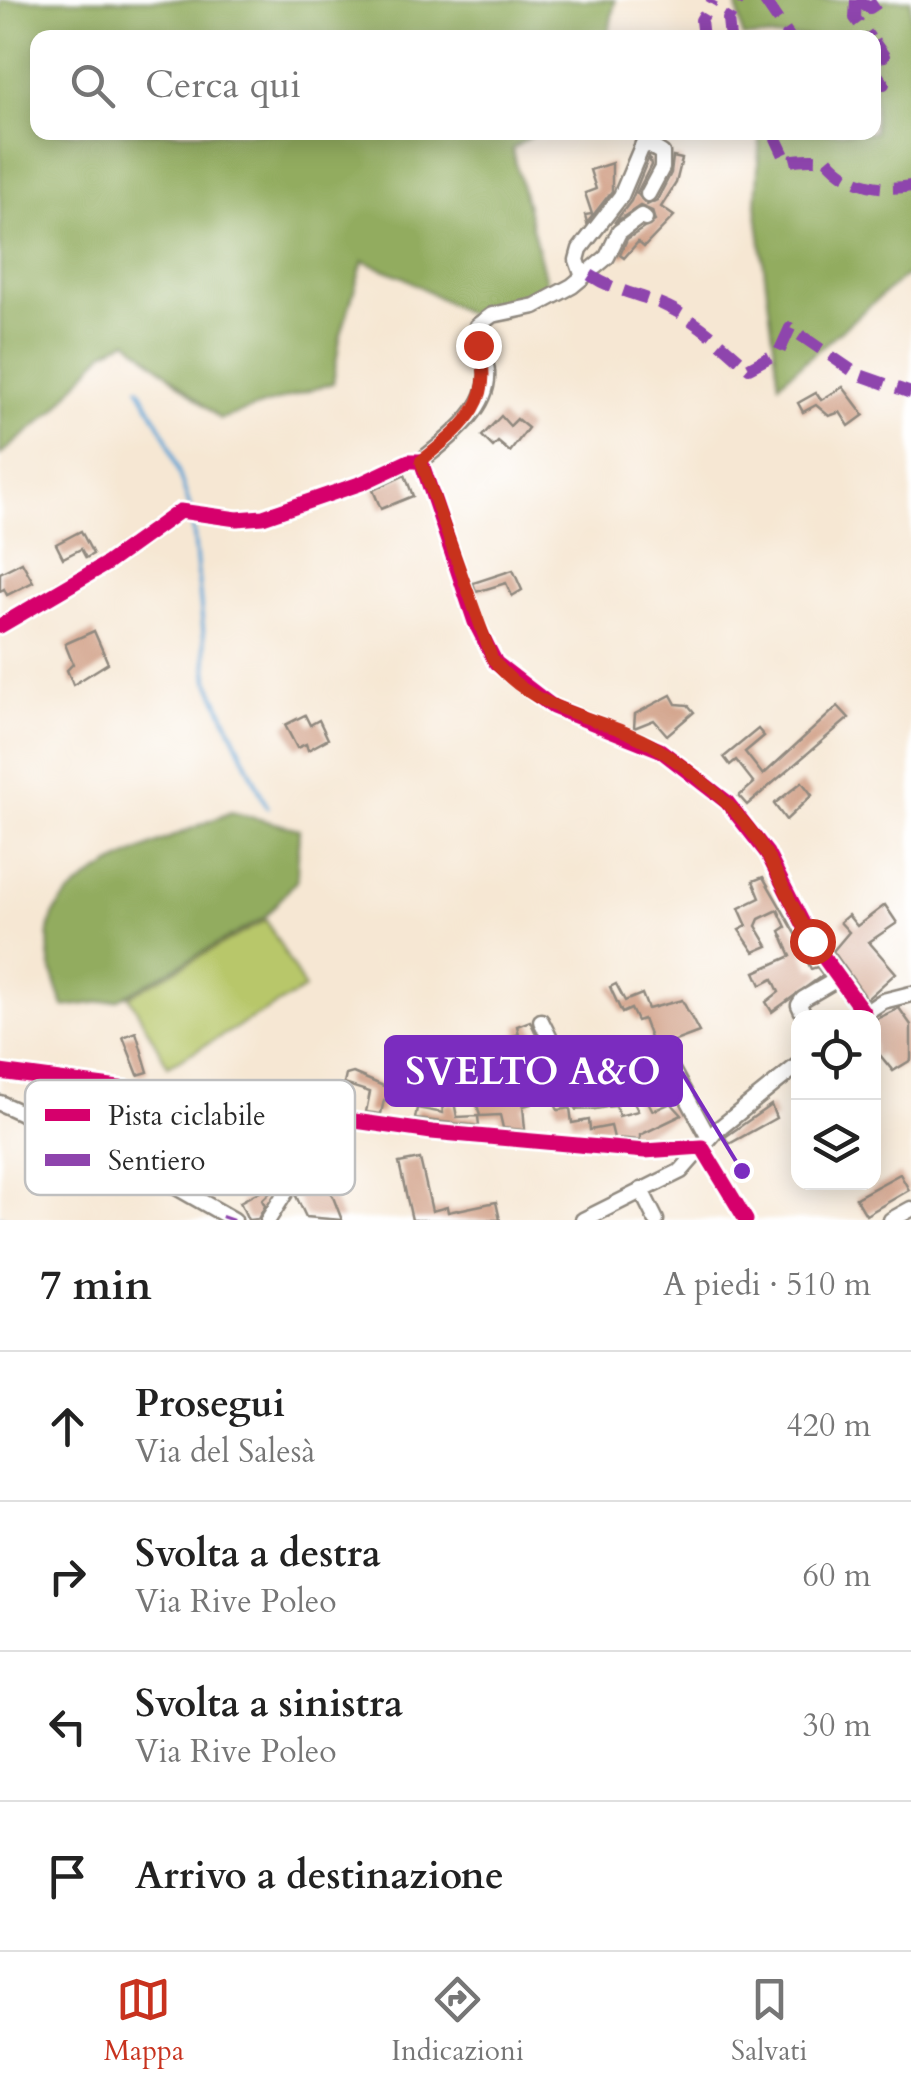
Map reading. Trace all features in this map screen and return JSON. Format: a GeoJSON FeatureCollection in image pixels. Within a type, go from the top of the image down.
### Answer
{"type":"FeatureCollection","features":[{"type":"Feature","properties":{"kind":"street"},"geometry":{"type":"LineString","coordinates":[[582,274],[577,260],[580,249],[621,196],[645,140]]}},
{"type":"Feature","properties":{"kind":"street"},"geometry":{"type":"LineString","coordinates":[[648,194],[662,168],[662,153],[649,140]]}},
{"type":"Feature","properties":{"kind":"street"},"geometry":{"type":"LineString","coordinates":[[582,274],[590,275],[608,257],[619,232],[641,216],[646,219]]}},
{"type":"Feature","properties":{"kind":"street"},"geometry":{"type":"LineString","coordinates":[[0,626],[106,564],[180,511],[237,520],[263,518],[362,483],[409,460],[421,461],[468,420],[482,394],[487,374],[475,335],[478,326],[492,315],[540,303],[572,286],[582,274]]}},
{"type":"Feature","properties":{"kind":"street"},"geometry":{"type":"LineString","coordinates":[[421,461],[476,622],[496,663],[553,707],[660,750],[726,802],[766,854],[810,937],[858,1010]]}},
{"type":"Feature","properties":{"kind":"street"},"geometry":{"type":"LineString","coordinates":[[802,1010],[799,1004],[803,998],[839,978]]}},
{"type":"Feature","properties":{"kind":"street"},"geometry":{"type":"LineString","coordinates":[[868,1010],[882,1001],[911,994]]}},
{"type":"Feature","properties":{"kind":"street"},"geometry":{"type":"LineString","coordinates":[[540,1020],[581,1101],[609,1100],[658,1070],[671,1068],[746,1220]]}},
{"type":"Feature","properties":{"kind":"street"},"geometry":{"type":"LineString","coordinates":[[355,1119],[432,1132],[691,1152],[791,1071]]}},
{"type":"Feature","properties":{"kind":"street"},"geometry":{"type":"LineString","coordinates":[[0,1072],[59,1080]]}},
{"type":"Feature","properties":{"kind":"street"},"geometry":{"type":"LineString","coordinates":[[0,1103],[25,1114]]}},
{"type":"Feature","properties":{"kind":"street"},"geometry":{"type":"LineString","coordinates":[[583,1220],[681,1171],[706,1142]]}},
{"type":"Feature","properties":{"kind":"street"},"geometry":{"type":"LineString","coordinates":[[641,1190],[656,1220]]}},
{"type":"Feature","properties":{"kind":"street"},"geometry":{"type":"LineString","coordinates":[[190,1195],[234,1220]]}},
{"type":"Feature","properties":{"kind":"street"},"geometry":{"type":"LineString","coordinates":[[268,1220],[284,1195]]}},
{"type":"Feature","properties":{"kind":"green space"},"geometry":{"type":"Polygon","coordinates":[[[0,0],[615,0],[609,30],[30,30],[30,140],[526,140],[512,149],[548,289],[517,300],[503,315],[476,319],[403,277],[363,261],[340,338],[333,383],[220,419],[128,340],[104,352],[55,410],[0,455],[0,0]]]}},
{"type":"Feature","properties":{"kind":"green space"},"geometry":{"type":"Polygon","coordinates":[[[736,0],[911,0],[911,275],[902,278],[779,383],[756,205],[760,140],[881,140],[881,30],[742,30],[736,0]]]}},
{"type":"Feature","properties":{"kind":"green space"},"geometry":{"type":"Polygon","coordinates":[[[231,812],[299,829],[297,880],[264,918],[117,1000],[64,1007],[50,962],[48,939],[53,916],[65,899],[83,883],[132,854],[231,812]]]}},
{"type":"Feature","properties":{"kind":"green space"},"geometry":{"type":"Polygon","coordinates":[[[266,920],[305,989],[168,1066],[129,996],[266,920]]]}},
{"type":"Feature","properties":{"kind":"building"},"geometry":{"type":"Polygon","coordinates":[[[649,157],[651,165],[637,193],[647,205],[657,200],[671,173],[673,157],[682,159],[676,183],[661,207],[674,216],[644,247],[638,242],[624,258],[620,255],[627,239],[655,221],[652,211],[640,206],[614,223],[631,201],[649,157]]]}},
{"type":"Feature","properties":{"kind":"building"},"geometry":{"type":"Polygon","coordinates":[[[612,163],[612,191],[587,223],[585,215],[592,214],[585,193],[596,189],[590,170],[612,163]]]}},
{"type":"Feature","properties":{"kind":"building"},"geometry":{"type":"Polygon","coordinates":[[[843,387],[864,415],[849,426],[840,412],[829,416],[816,405],[803,412],[798,403],[816,393],[821,400],[843,387]]]}},
{"type":"Feature","properties":{"kind":"building"},"geometry":{"type":"Polygon","coordinates":[[[501,416],[510,426],[517,419],[528,428],[510,452],[498,442],[493,447],[482,436],[501,416]]]}},
{"type":"Feature","properties":{"kind":"building"},"geometry":{"type":"Polygon","coordinates":[[[405,475],[413,496],[381,509],[373,490],[405,475]]]}},
{"type":"Feature","properties":{"kind":"building"},"geometry":{"type":"Polygon","coordinates":[[[81,531],[93,554],[86,558],[81,549],[63,558],[56,544],[81,531]]]}},
{"type":"Feature","properties":{"kind":"building"},"geometry":{"type":"Polygon","coordinates":[[[22,562],[33,582],[7,595],[4,589],[0,591],[0,573],[22,562]]]}},
{"type":"Feature","properties":{"kind":"building"},"geometry":{"type":"Polygon","coordinates":[[[513,570],[522,590],[512,596],[506,583],[476,592],[473,583],[513,570]]]}},
{"type":"Feature","properties":{"kind":"building"},"geometry":{"type":"Polygon","coordinates":[[[94,631],[108,663],[73,685],[67,670],[73,664],[65,644],[94,631]]]}},
{"type":"Feature","properties":{"kind":"building"},"geometry":{"type":"Polygon","coordinates":[[[671,695],[676,704],[688,705],[694,712],[667,735],[654,720],[634,728],[635,714],[671,695]]]}},
{"type":"Feature","properties":{"kind":"building"},"geometry":{"type":"Polygon","coordinates":[[[838,706],[849,718],[747,805],[739,796],[754,783],[736,760],[730,765],[724,757],[758,729],[764,736],[745,752],[763,775],[838,706]]]}},
{"type":"Feature","properties":{"kind":"building"},"geometry":{"type":"Polygon","coordinates":[[[305,715],[310,725],[319,720],[328,739],[308,750],[306,744],[297,748],[285,725],[305,715]]]}},
{"type":"Feature","properties":{"kind":"building"},"geometry":{"type":"Polygon","coordinates":[[[802,782],[812,795],[786,820],[774,804],[802,782]]]}},
{"type":"Feature","properties":{"kind":"building"},"geometry":{"type":"Polygon","coordinates":[[[763,877],[806,951],[803,953],[811,969],[817,967],[823,975],[772,1012],[766,1002],[779,992],[773,979],[761,985],[755,972],[791,956],[780,931],[786,927],[778,910],[759,919],[756,926],[768,946],[754,952],[739,930],[747,926],[739,908],[760,898],[753,881],[763,877]]]}},
{"type":"Feature","properties":{"kind":"building"},"geometry":{"type":"Polygon","coordinates":[[[885,905],[897,923],[869,942],[896,973],[867,999],[833,951],[849,932],[840,922],[848,915],[857,926],[885,905]]]}},
{"type":"Feature","properties":{"kind":"building"},"geometry":{"type":"Polygon","coordinates":[[[616,984],[625,1001],[642,994],[648,1009],[682,1000],[699,1032],[654,1049],[643,1019],[637,1021],[631,1009],[622,1013],[610,987],[616,984]]]}},
{"type":"Feature","properties":{"kind":"building"},"geometry":{"type":"Polygon","coordinates":[[[899,1008],[911,1025],[911,1060],[893,1071],[881,1056],[881,1017],[899,1008]]]}},
{"type":"Feature","properties":{"kind":"building"},"geometry":{"type":"Polygon","coordinates":[[[530,1021],[538,1038],[517,1047],[523,1062],[544,1053],[538,1039],[557,1077],[552,1079],[549,1072],[537,1078],[533,1071],[482,1090],[479,1077],[491,1075],[483,1053],[501,1046],[499,1041],[519,1034],[517,1026],[530,1021]]]}},
{"type":"Feature","properties":{"kind":"building"},"geometry":{"type":"Polygon","coordinates":[[[136,1032],[148,1072],[138,1075],[123,1037],[136,1032]]]}},
{"type":"Feature","properties":{"kind":"building"},"geometry":{"type":"Polygon","coordinates":[[[353,1073],[400,1093],[397,1104],[384,1100],[381,1114],[366,1112],[370,1092],[355,1087],[355,1080],[345,1080],[346,1075],[353,1073]]]}},
{"type":"Feature","properties":{"kind":"building"},"geometry":{"type":"Polygon","coordinates":[[[528,1090],[531,1104],[523,1106],[525,1130],[503,1128],[500,1115],[480,1116],[476,1100],[528,1090]]]}},
{"type":"Feature","properties":{"kind":"building"},"geometry":{"type":"Polygon","coordinates":[[[643,1092],[653,1111],[671,1103],[682,1115],[640,1135],[640,1140],[614,1138],[611,1126],[590,1130],[589,1120],[572,1123],[570,1108],[558,1110],[553,1101],[565,1093],[576,1110],[616,1106],[619,1116],[638,1111],[632,1098],[643,1092]]]}},
{"type":"Feature","properties":{"kind":"building"},"geometry":{"type":"Polygon","coordinates":[[[454,1102],[457,1117],[478,1116],[479,1126],[415,1119],[417,1108],[443,1113],[442,1104],[454,1102]]]}},
{"type":"Feature","properties":{"kind":"building"},"geometry":{"type":"Polygon","coordinates":[[[771,1105],[776,1118],[729,1144],[725,1137],[771,1105]]]}},
{"type":"Feature","properties":{"kind":"building"},"geometry":{"type":"Polygon","coordinates":[[[420,1159],[432,1211],[447,1207],[448,1212],[496,1202],[500,1220],[412,1220],[399,1163],[420,1159]]]}},
{"type":"Feature","properties":{"kind":"building"},"geometry":{"type":"Polygon","coordinates":[[[900,1174],[909,1190],[866,1215],[856,1198],[871,1190],[881,1190],[881,1184],[900,1174]]]}},
{"type":"Feature","properties":{"kind":"building"},"geometry":{"type":"Polygon","coordinates":[[[253,1195],[267,1195],[262,1200],[265,1206],[258,1219],[248,1220],[240,1202],[253,1195]]]}},
{"type":"Feature","properties":{"kind":"building"},"geometry":{"type":"Polygon","coordinates":[[[332,1195],[342,1220],[306,1217],[296,1196],[332,1195]]]}},
{"type":"Feature","properties":{"kind":"waterway"},"geometry":{"type":"LineString","coordinates":[[139,388],[167,438],[190,507]]}},
{"type":"Feature","properties":{"kind":"waterway"},"geometry":{"type":"LineString","coordinates":[[192,516],[208,680],[267,807]]}},
{"type":"Feature","properties":{"kind":"waterway"},"geometry":{"type":"LineString","coordinates":[[0,1217],[7,1220]]}},
{"type":"Feature","properties":{"kind":"marked path"},"geometry":{"type":"LineString","coordinates":[[702,30],[701,20],[713,0]]}},
{"type":"Feature","properties":{"kind":"marked path"},"geometry":{"type":"LineString","coordinates":[[729,30],[728,19],[739,0]]}},
{"type":"Feature","properties":{"kind":"marked path"},"geometry":{"type":"LineString","coordinates":[[764,0],[785,30]]}},
{"type":"Feature","properties":{"kind":"marked path"},"geometry":{"type":"LineString","coordinates":[[856,0],[855,18],[864,30]]}},
{"type":"Feature","properties":{"kind":"marked path"},"geometry":{"type":"LineString","coordinates":[[856,0],[870,8],[882,0]]}},
{"type":"Feature","properties":{"kind":"marked path"},"geometry":{"type":"LineString","coordinates":[[881,52],[881,57]]}},
{"type":"Feature","properties":{"kind":"marked path"},"geometry":{"type":"LineString","coordinates":[[881,80],[884,84],[881,83]]}},
{"type":"Feature","properties":{"kind":"marked path"},"geometry":{"type":"LineString","coordinates":[[777,140],[787,162],[827,159],[863,184],[886,188],[911,186]]}},
{"type":"Feature","properties":{"kind":"marked path"},"geometry":{"type":"LineString","coordinates":[[590,275],[679,313],[749,368],[779,352],[790,328],[857,374],[911,393]]}},
{"type":"Feature","properties":{"kind":"cycle path"},"geometry":{"type":"LineString","coordinates":[[0,626],[106,564],[180,511],[237,519],[263,517],[362,483],[409,461],[421,461],[475,622],[496,663],[553,707],[660,750],[727,802],[767,853],[812,941],[862,1010]]}},
{"type":"Feature","properties":{"kind":"cycle path"},"geometry":{"type":"LineString","coordinates":[[0,1072],[59,1080]]}},
{"type":"Feature","properties":{"kind":"cycle path"},"geometry":{"type":"LineString","coordinates":[[355,1121],[432,1132],[645,1151],[702,1147],[746,1220]]}},
{"type":"Feature","properties":{"kind":"place","name":"SVELTO A&O"},"geometry":{"type":"Point","coordinates":[742,1171]}},
{"type":"Feature","properties":{"kind":"route"},"geometry":{"type":"LineString","coordinates":[[478,345],[487,374],[482,394],[468,420],[421,461],[492,658],[510,678],[553,707],[650,744],[726,802],[766,854],[812,941]]}}]}
